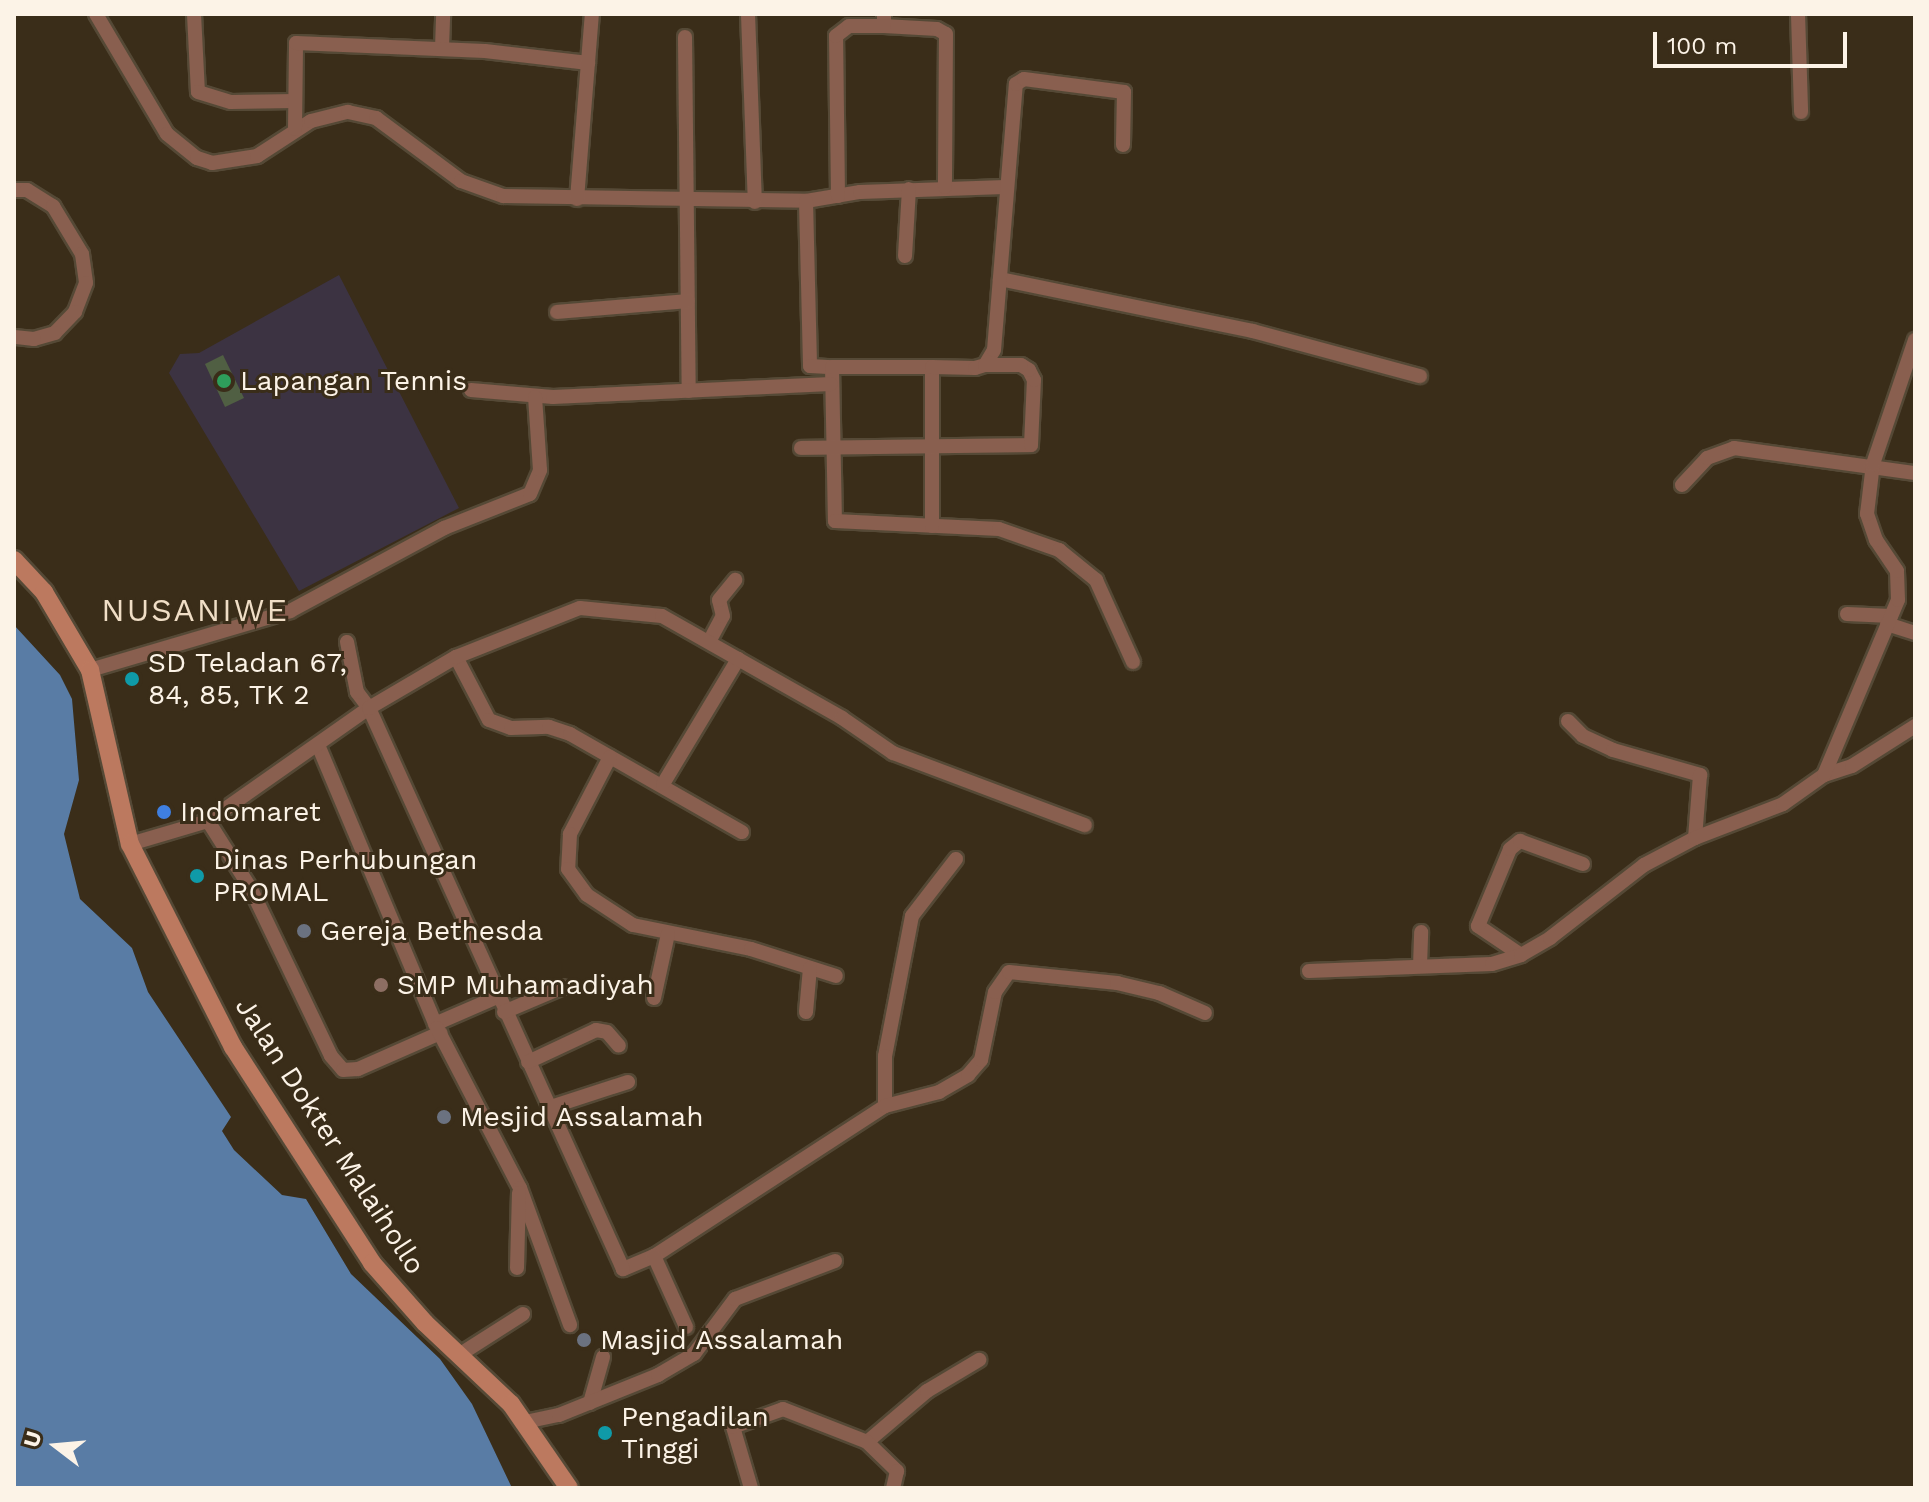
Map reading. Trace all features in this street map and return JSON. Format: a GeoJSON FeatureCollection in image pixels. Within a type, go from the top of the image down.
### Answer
{"type":"FeatureCollection","features":[{"type":"Feature","properties":{"kind":"main road","name":"Jalan Dokter Malaihollo"},"geometry":{"type":"LineString","coordinates":[[14,560],[53,605],[90,670],[130,844],[262,1093],[372,1263],[525,1422],[569,1488]]}},
{"type":"Feature","properties":{"kind":"street"},"geometry":{"type":"LineString","coordinates":[[96,14],[167,134],[197,158],[244,161],[295,129],[336,113],[376,118],[479,190],[577,199],[755,202],[806,201],[909,189],[1005,187]]}},
{"type":"Feature","properties":{"kind":"street"},"geometry":{"type":"LineString","coordinates":[[194,14],[198,92],[231,102],[295,101]]}},
{"type":"Feature","properties":{"kind":"street"},"geometry":{"type":"LineString","coordinates":[[442,48],[443,14]]}},
{"type":"Feature","properties":{"kind":"street"},"geometry":{"type":"LineString","coordinates":[[577,199],[592,14]]}},
{"type":"Feature","properties":{"kind":"street"},"geometry":{"type":"LineString","coordinates":[[748,14],[755,202]]}},
{"type":"Feature","properties":{"kind":"street"},"geometry":{"type":"LineString","coordinates":[[1798,14],[1801,112]]}},
{"type":"Feature","properties":{"kind":"street"},"geometry":{"type":"LineString","coordinates":[[838,196],[836,36],[849,26],[884,20],[937,29],[946,34],[945,187]]}},
{"type":"Feature","properties":{"kind":"street"},"geometry":{"type":"LineString","coordinates":[[685,37],[689,391]]}},
{"type":"Feature","properties":{"kind":"street"},"geometry":{"type":"LineString","coordinates":[[295,129],[296,43],[442,48],[588,63]]}},
{"type":"Feature","properties":{"kind":"street"},"geometry":{"type":"LineString","coordinates":[[985,365],[994,350],[1013,92],[1024,79],[1124,92],[1123,145]]}},
{"type":"Feature","properties":{"kind":"street"},"geometry":{"type":"LineString","coordinates":[[905,256],[909,189]]}},
{"type":"Feature","properties":{"kind":"street"},"geometry":{"type":"LineString","coordinates":[[14,190],[27,190],[53,206],[82,254],[86,283],[75,312],[55,333],[34,339],[14,337]]}},
{"type":"Feature","properties":{"kind":"street"},"geometry":{"type":"LineString","coordinates":[[806,201],[810,385]]}},
{"type":"Feature","properties":{"kind":"street"},"geometry":{"type":"LineString","coordinates":[[1000,279],[1253,331],[1420,376]]}},
{"type":"Feature","properties":{"kind":"street"},"geometry":{"type":"LineString","coordinates":[[557,312],[688,301]]}},
{"type":"Feature","properties":{"kind":"street"},"geometry":{"type":"LineString","coordinates":[[1824,775],[1889,620],[1899,580],[1869,524],[1873,464],[1915,342]]}},
{"type":"Feature","properties":{"kind":"street"},"geometry":{"type":"LineString","coordinates":[[801,448],[1031,445],[1034,380],[1029,370],[1021,365],[810,366]]}},
{"type":"Feature","properties":{"kind":"street"},"geometry":{"type":"LineString","coordinates":[[832,367],[831,447],[835,521],[1014,531],[1078,561],[1108,601],[1133,662]]}},
{"type":"Feature","properties":{"kind":"street"},"geometry":{"type":"LineString","coordinates":[[932,367],[932,526]]}},
{"type":"Feature","properties":{"kind":"street"},"geometry":{"type":"LineString","coordinates":[[471,390],[535,397],[831,384]]}},
{"type":"Feature","properties":{"kind":"street"},"geometry":{"type":"LineString","coordinates":[[90,670],[290,611],[444,528],[530,494],[540,470],[535,397]]}},
{"type":"Feature","properties":{"kind":"street"},"geometry":{"type":"LineString","coordinates":[[1682,485],[1707,458],[1726,449],[1873,464],[1915,473]]}},
{"type":"Feature","properties":{"kind":"street"},"geometry":{"type":"LineString","coordinates":[[710,640],[723,616],[719,600],[735,580]]}},
{"type":"Feature","properties":{"kind":"street"},"geometry":{"type":"LineString","coordinates":[[130,844],[208,821],[369,708],[456,657],[592,606],[662,616],[710,640],[893,753],[1085,825]]}},
{"type":"Feature","properties":{"kind":"street"},"geometry":{"type":"LineString","coordinates":[[1847,614],[1889,620],[1915,633]]}},
{"type":"Feature","properties":{"kind":"street"},"geometry":{"type":"LineString","coordinates":[[347,642],[357,692],[369,708],[621,1267],[654,1256],[885,1106],[931,1095],[968,1075],[981,1060],[995,992],[1009,972],[1117,983],[1159,993],[1205,1013]]}},
{"type":"Feature","properties":{"kind":"street"},"geometry":{"type":"LineString","coordinates":[[456,657],[489,720],[511,728],[560,729],[663,784],[742,832]]}},
{"type":"Feature","properties":{"kind":"street"},"geometry":{"type":"LineString","coordinates":[[663,784],[738,659]]}},
{"type":"Feature","properties":{"kind":"street"},"geometry":{"type":"LineString","coordinates":[[1568,721],[1583,736],[1613,750],[1700,775],[1695,838]]}},
{"type":"Feature","properties":{"kind":"street"},"geometry":{"type":"LineString","coordinates":[[1309,971],[1492,964],[1521,955],[1550,938],[1644,865],[1695,838],[1783,804],[1824,775],[1852,766],[1915,726]]}},
{"type":"Feature","properties":{"kind":"street"},"geometry":{"type":"LineString","coordinates":[[318,745],[438,1028],[520,1188],[570,1325]]}},
{"type":"Feature","properties":{"kind":"street"},"geometry":{"type":"LineString","coordinates":[[610,757],[570,834],[568,869],[573,881],[605,910],[633,925],[751,949],[836,976]]}},
{"type":"Feature","properties":{"kind":"street"},"geometry":{"type":"LineString","coordinates":[[208,821],[251,889],[337,1065],[358,1069],[497,997]]}},
{"type":"Feature","properties":{"kind":"street"},"geometry":{"type":"LineString","coordinates":[[1521,955],[1478,926],[1510,849],[1520,841],[1583,864]]}},
{"type":"Feature","properties":{"kind":"street"},"geometry":{"type":"LineString","coordinates":[[885,1106],[885,1056],[912,916],[956,859]]}},
{"type":"Feature","properties":{"kind":"street"},"geometry":{"type":"LineString","coordinates":[[1420,966],[1421,932]]}},
{"type":"Feature","properties":{"kind":"street"},"geometry":{"type":"LineString","coordinates":[[654,998],[668,934]]}},
{"type":"Feature","properties":{"kind":"street"},"geometry":{"type":"LineString","coordinates":[[806,1012],[810,968]]}},
{"type":"Feature","properties":{"kind":"street"},"geometry":{"type":"LineString","coordinates":[[504,1012],[563,987]]}},
{"type":"Feature","properties":{"kind":"street"},"geometry":{"type":"LineString","coordinates":[[528,1062],[596,1030],[607,1032],[619,1046]]}},
{"type":"Feature","properties":{"kind":"street"},"geometry":{"type":"LineString","coordinates":[[551,1107],[628,1082]]}},
{"type":"Feature","properties":{"kind":"street"},"geometry":{"type":"LineString","coordinates":[[517,1268],[520,1188]]}},
{"type":"Feature","properties":{"kind":"street"},"geometry":{"type":"LineString","coordinates":[[654,1256],[686,1327]]}},
{"type":"Feature","properties":{"kind":"street"},"geometry":{"type":"LineString","coordinates":[[525,1422],[590,1403],[686,1360],[735,1299],[835,1261]]}},
{"type":"Feature","properties":{"kind":"street"},"geometry":{"type":"LineString","coordinates":[[459,1355],[523,1314]]}},
{"type":"Feature","properties":{"kind":"street"},"geometry":{"type":"LineString","coordinates":[[590,1403],[603,1357]]}},
{"type":"Feature","properties":{"kind":"street"},"geometry":{"type":"LineString","coordinates":[[867,1442],[927,1391],[979,1360]]}},
{"type":"Feature","properties":{"kind":"street"},"geometry":{"type":"LineString","coordinates":[[751,1488],[733,1433],[735,1423],[791,1410],[867,1442],[897,1471],[893,1488]]}},
{"type":"Feature","properties":{"kind":"shaded area"},"geometry":{"type":"Polygon","coordinates":[[[339,275],[459,508],[299,591],[169,373],[180,354],[199,353],[339,275]]]}},
{"type":"Feature","properties":{"kind":"green space","name":"Lapangan Tennis"},"geometry":{"type":"Polygon","coordinates":[[[223,355],[244,398],[225,407],[205,364],[223,355]]]}},
{"type":"Feature","properties":{"kind":"water"},"geometry":{"type":"Polygon","coordinates":[[[14,625],[60,675],[72,699],[79,780],[64,834],[80,899],[132,948],[148,992],[231,1117],[222,1131],[234,1150],[282,1195],[306,1199],[351,1274],[440,1359],[472,1404],[512,1488],[14,1488],[14,625]]]}},
{"type":"Feature","properties":{"kind":"place","name":"Lapangan Tennis"},"geometry":{"type":"Point","coordinates":[224,381]}},
{"type":"Feature","properties":{"kind":"place","name":"SD Teladan 67, 84, 85, TK 2"},"geometry":{"type":"Point","coordinates":[132,679]}},
{"type":"Feature","properties":{"kind":"place","name":"Indomaret"},"geometry":{"type":"Point","coordinates":[164,812]}},
{"type":"Feature","properties":{"kind":"place","name":"Dinas Perhubungan PROMAL"},"geometry":{"type":"Point","coordinates":[197,876]}},
{"type":"Feature","properties":{"kind":"place","name":"Gereja Bethesda"},"geometry":{"type":"Point","coordinates":[304,931]}},
{"type":"Feature","properties":{"kind":"place","name":"SMP Muhamadiyah"},"geometry":{"type":"Point","coordinates":[381,985]}},
{"type":"Feature","properties":{"kind":"place","name":"Mesjid Assalamah"},"geometry":{"type":"Point","coordinates":[444,1117]}},
{"type":"Feature","properties":{"kind":"place","name":"Masjid Assalamah"},"geometry":{"type":"Point","coordinates":[584,1340]}},
{"type":"Feature","properties":{"kind":"place","name":"Pengadilan Tinggi"},"geometry":{"type":"Point","coordinates":[605,1433]}},
{"type":"Feature","properties":{"kind":"district","name":"NUSANIWE"},"geometry":{"type":"Point","coordinates":[195,610]}}]}
